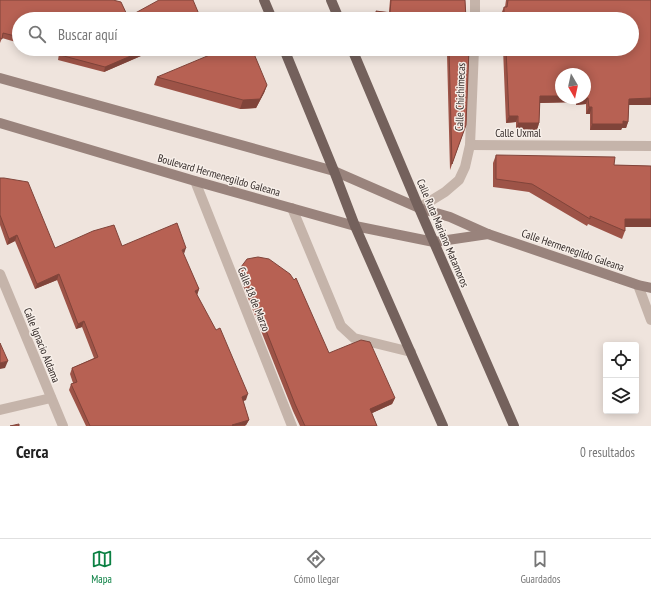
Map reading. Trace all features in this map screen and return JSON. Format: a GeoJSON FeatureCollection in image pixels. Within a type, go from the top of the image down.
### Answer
{"type":"FeatureCollection","features":[{"type":"Feature","properties":{"kind":"main road"},"geometry":{"type":"LineString","coordinates":[[264,0],[269,12]]}},
{"type":"Feature","properties":{"kind":"main road"},"geometry":{"type":"LineString","coordinates":[[331,0],[336,12]]}},
{"type":"Feature","properties":{"kind":"main road"},"geometry":{"type":"LineString","coordinates":[[287,56],[356,226],[443,426]]}},
{"type":"Feature","properties":{"kind":"main road","name":"Calle Ruta Mariano Matamoros"},"geometry":{"type":"LineString","coordinates":[[355,56],[514,426]]}},
{"type":"Feature","properties":{"kind":"main road"},"geometry":{"type":"LineString","coordinates":[[0,78],[334,171],[419,208]]}},
{"type":"Feature","properties":{"kind":"main road","name":"Boulevard Hermenegildo Galeana"},"geometry":{"type":"LineString","coordinates":[[0,123],[195,181],[356,226],[434,242]]}},
{"type":"Feature","properties":{"kind":"main road","name":"Calle Hermenegildo Galeana"},"geometry":{"type":"LineString","coordinates":[[419,208],[450,217],[488,234],[638,285],[651,288]]}},
{"type":"Feature","properties":{"kind":"main road","name":"Calle Hermenegildo Galeana"},"geometry":{"type":"LineString","coordinates":[[434,242],[488,234]]}},
{"type":"Feature","properties":{"kind":"street"},"geometry":{"type":"LineString","coordinates":[[475,0],[475,12]]}},
{"type":"Feature","properties":{"kind":"street","name":"Calle Chichimecas"},"geometry":{"type":"LineString","coordinates":[[470,145],[474,56]]}},
{"type":"Feature","properties":{"kind":"street"},"geometry":{"type":"LineString","coordinates":[[419,208],[445,192],[459,180],[465,167],[470,145]]}},
{"type":"Feature","properties":{"kind":"street","name":"Calle Uxmal"},"geometry":{"type":"LineString","coordinates":[[470,145],[651,146]]}},
{"type":"Feature","properties":{"kind":"street","name":"Calle 18 de Marzo"},"geometry":{"type":"LineString","coordinates":[[195,181],[292,426]]}},
{"type":"Feature","properties":{"kind":"street"},"geometry":{"type":"LineString","coordinates":[[292,208],[340,326],[354,338],[411,352]]}},
{"type":"Feature","properties":{"kind":"street","name":"Calle Ignacio Aldama"},"geometry":{"type":"LineString","coordinates":[[0,274],[63,426]]}},
{"type":"Feature","properties":{"kind":"street"},"geometry":{"type":"LineString","coordinates":[[638,285],[651,320]]}},
{"type":"Feature","properties":{"kind":"street"},"geometry":{"type":"LineString","coordinates":[[0,410],[51,398]]}},
{"type":"Feature","properties":{"kind":"building"},"geometry":{"type":"Polygon","coordinates":[[[0,0],[113,0],[121,2],[126,12],[12,12],[12,35],[3,33],[2,39],[0,38],[0,0]]]}},
{"type":"Feature","properties":{"kind":"building"},"geometry":{"type":"Polygon","coordinates":[[[159,0],[193,0],[198,12],[137,12],[159,0]]]}},
{"type":"Feature","properties":{"kind":"building"},"geometry":{"type":"Polygon","coordinates":[[[391,0],[465,0],[466,12],[390,12],[391,0]]]}},
{"type":"Feature","properties":{"kind":"building"},"geometry":{"type":"Polygon","coordinates":[[[508,0],[651,0],[651,98],[629,99],[628,122],[623,121],[623,124],[592,124],[592,107],[589,107],[589,104],[591,104],[591,68],[555,68],[555,96],[540,96],[539,123],[518,123],[518,116],[509,116],[506,56],[639,56],[639,12],[504,12],[504,7],[507,7],[508,0]]]}},
{"type":"Feature","properties":{"kind":"building"},"geometry":{"type":"Polygon","coordinates":[[[64,56],[131,56],[105,67],[64,56]]]}},
{"type":"Feature","properties":{"kind":"building"},"geometry":{"type":"Polygon","coordinates":[[[207,56],[255,56],[267,85],[260,99],[243,100],[157,77],[207,56]]]}},
{"type":"Feature","properties":{"kind":"building"},"geometry":{"type":"Polygon","coordinates":[[[449,56],[469,56],[466,125],[452,164],[449,56]]]}},
{"type":"Feature","properties":{"kind":"building"},"geometry":{"type":"Polygon","coordinates":[[[496,155],[615,157],[614,165],[651,166],[651,219],[625,219],[625,231],[590,216],[590,219],[532,184],[496,179],[496,155]]]}},
{"type":"Feature","properties":{"kind":"building"},"geometry":{"type":"Polygon","coordinates":[[[0,178],[28,182],[55,248],[93,231],[114,225],[122,246],[177,223],[186,248],[182,250],[199,289],[195,291],[216,330],[220,328],[248,394],[242,397],[249,420],[232,425],[233,426],[90,426],[71,384],[77,382],[72,368],[98,357],[84,321],[78,324],[59,274],[37,284],[17,235],[9,239],[0,215],[0,178]]]}},
{"type":"Feature","properties":{"kind":"building"},"geometry":{"type":"Polygon","coordinates":[[[258,257],[269,259],[290,274],[294,280],[296,278],[329,353],[361,340],[370,342],[395,398],[370,409],[377,426],[305,426],[241,267],[247,259],[258,257]]]}},
{"type":"Feature","properties":{"kind":"building"},"geometry":{"type":"Polygon","coordinates":[[[0,343],[8,361],[0,363],[0,343]]]}}]}
